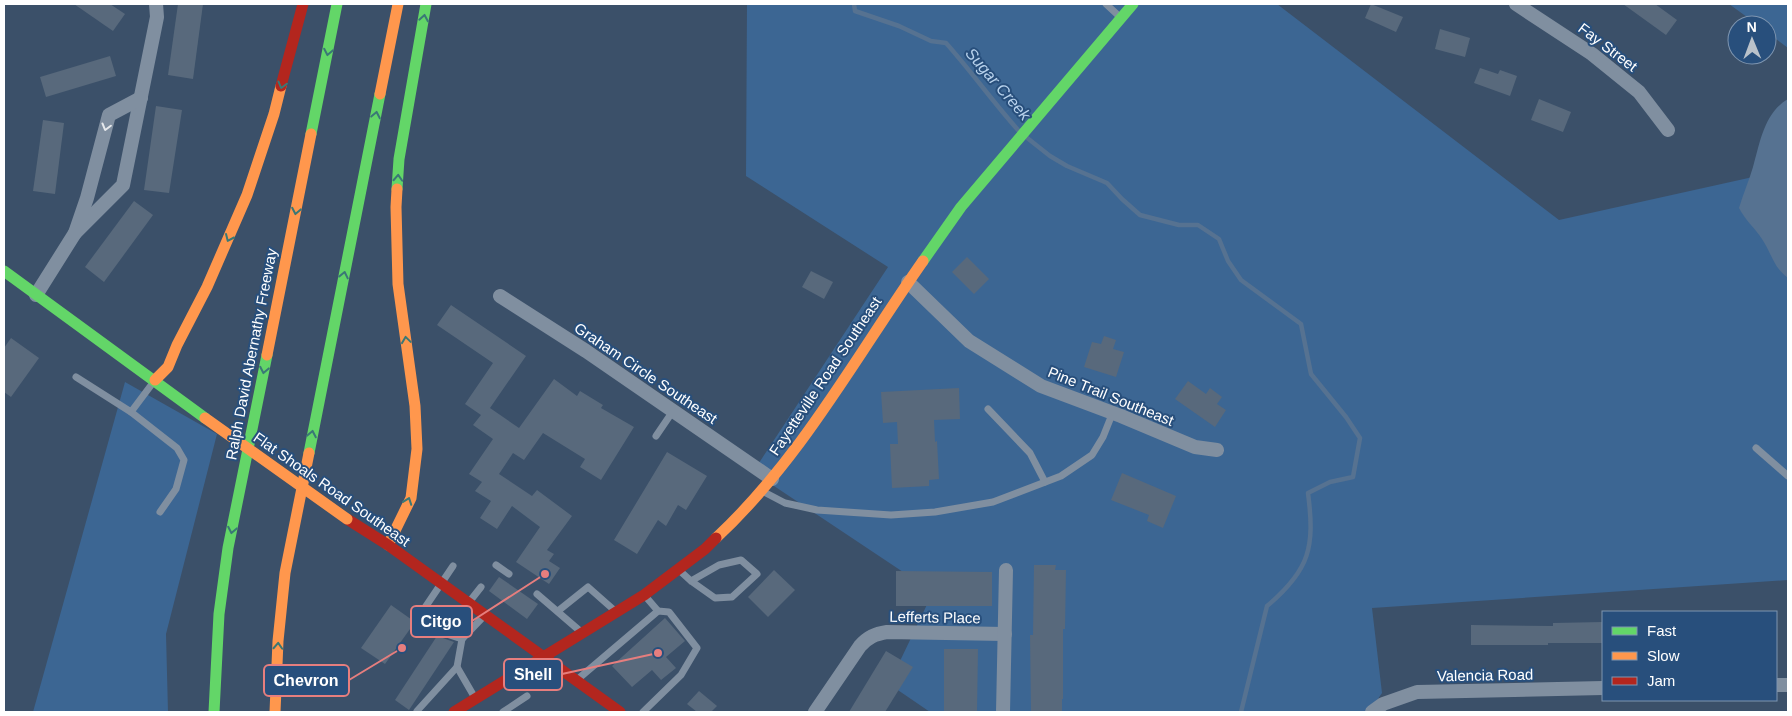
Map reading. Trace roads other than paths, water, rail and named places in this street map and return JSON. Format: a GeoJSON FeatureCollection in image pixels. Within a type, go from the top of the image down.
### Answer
{"type":"FeatureCollection","features":[{"type":"Feature","properties":{"kind":"main road"},"geometry":{"type":"LineString","coordinates":[[155,380],[168,367],[207,287],[247,196],[274,114],[303,4]]}},
{"type":"Feature","properties":{"kind":"main road","name":"Ralph David Abernathy Freeway"},"geometry":{"type":"LineString","coordinates":[[214,712],[219,614],[228,548],[337,4]]}},
{"type":"Feature","properties":{"kind":"main road"},"geometry":{"type":"LineString","coordinates":[[275,712],[278,641],[286,573],[398,4]]}},
{"type":"Feature","properties":{"kind":"main road"},"geometry":{"type":"LineString","coordinates":[[388,545],[411,498],[417,449],[415,406],[398,284],[396,207],[398,159],[426,4]]}},
{"type":"Feature","properties":{"kind":"main road","name":"Fayetteville Road Southeast"},"geometry":{"type":"LineString","coordinates":[[460,711],[476,699],[644,595],[705,549],[736,520],[772,479],[815,422],[908,282],[961,207],[1133,4]]}},
{"type":"Feature","properties":{"kind":"main road","name":"Flat Shoals Road Southeast"},"geometry":{"type":"LineString","coordinates":[[4,271],[205,418],[388,545],[617,711]]}},
{"type":"Feature","properties":{"kind":"street"},"geometry":{"type":"LineString","coordinates":[[74,233],[123,185],[157,17],[156,4]]}},
{"type":"Feature","properties":{"kind":"street","name":"Fay Street"},"geometry":{"type":"LineString","coordinates":[[1516,4],[1592,54],[1639,92],[1668,130]]}},
{"type":"Feature","properties":{"kind":"street"},"geometry":{"type":"LineString","coordinates":[[36,295],[74,233],[87,198],[109,115],[141,98]]}},
{"type":"Feature","properties":{"kind":"street","name":"Pine Trail Southeast"},"geometry":{"type":"LineString","coordinates":[[908,282],[969,341],[1041,386],[1113,412],[1195,447],[1218,450]]}},
{"type":"Feature","properties":{"kind":"street","name":"Graham Circle Southeast"},"geometry":{"type":"LineString","coordinates":[[500,296],[586,351],[772,479]]}},
{"type":"Feature","properties":{"kind":"street"},"geometry":{"type":"LineString","coordinates":[[1003,712],[1006,570]]}},
{"type":"Feature","properties":{"kind":"street","name":"Lefferts Place"},"geometry":{"type":"LineString","coordinates":[[816,712],[860,646],[877,633],[1005,634]]}},
{"type":"Feature","properties":{"kind":"street","name":"Valencia Road"},"geometry":{"type":"LineString","coordinates":[[1372,712],[1383,704],[1417,692],[1602,688]]}},
{"type":"Feature","properties":{"kind":"lane"},"geometry":{"type":"LineString","coordinates":[[1106,4],[1121,18]]}},
{"type":"Feature","properties":{"kind":"lane"},"geometry":{"type":"LineString","coordinates":[[76,376],[131,412],[177,448],[184,460],[176,489],[160,512]]}},
{"type":"Feature","properties":{"kind":"lane"},"geometry":{"type":"LineString","coordinates":[[131,412],[155,380]]}},
{"type":"Feature","properties":{"kind":"lane"},"geometry":{"type":"LineString","coordinates":[[988,409],[1030,453],[1045,482]]}},
{"type":"Feature","properties":{"kind":"lane"},"geometry":{"type":"LineString","coordinates":[[656,436],[673,411]]}},
{"type":"Feature","properties":{"kind":"lane"},"geometry":{"type":"LineString","coordinates":[[761,491],[785,503],[817,510],[891,515],[935,512],[993,502],[1061,476],[1092,455],[1103,437],[1113,412]]}},
{"type":"Feature","properties":{"kind":"lane"},"geometry":{"type":"LineString","coordinates":[[1756,448],[1788,476]]}},
{"type":"Feature","properties":{"kind":"lane"},"geometry":{"type":"LineString","coordinates":[[678,569],[691,581],[716,598],[732,597],[757,574],[741,560],[719,565],[691,581]]}},
{"type":"Feature","properties":{"kind":"lane"},"geometry":{"type":"LineString","coordinates":[[496,565],[509,574]]}},
{"type":"Feature","properties":{"kind":"lane"},"geometry":{"type":"LineString","coordinates":[[453,566],[424,610],[431,629],[462,638]]}},
{"type":"Feature","properties":{"kind":"lane"},"geometry":{"type":"LineString","coordinates":[[468,603],[481,587]]}},
{"type":"Feature","properties":{"kind":"lane"},"geometry":{"type":"LineString","coordinates":[[558,612],[588,587],[616,612]]}},
{"type":"Feature","properties":{"kind":"lane"},"geometry":{"type":"LineString","coordinates":[[537,594],[583,634]]}},
{"type":"Feature","properties":{"kind":"lane"},"geometry":{"type":"LineString","coordinates":[[643,712],[681,676],[697,648],[669,612],[658,611],[644,595]]}},
{"type":"Feature","properties":{"kind":"lane"},"geometry":{"type":"LineString","coordinates":[[576,681],[658,611]]}},
{"type":"Feature","properties":{"kind":"lane"},"geometry":{"type":"LineString","coordinates":[[416,710],[457,668],[462,638],[485,615]]}},
{"type":"Feature","properties":{"kind":"lane"},"geometry":{"type":"LineString","coordinates":[[457,668],[476,699]]}},
{"type":"Feature","properties":{"kind":"lane"},"geometry":{"type":"LineString","coordinates":[[502,712],[528,696]]}},
{"type":"Feature","properties":{"kind":"waterway","name":"Sugar Creek"},"geometry":{"type":"LineString","coordinates":[[854,4],[855,11],[899,26],[931,41],[946,43],[1018,130]]}},
{"type":"Feature","properties":{"kind":"waterway","name":"Sugar Creek"},"geometry":{"type":"LineString","coordinates":[[1026,137],[1050,156],[1067,166],[1107,183],[1140,215],[1179,225],[1198,225],[1219,239],[1228,261],[1241,280],[1301,324],[1311,374],[1346,417],[1360,438],[1353,477],[1330,482],[1308,493],[1311,528],[1306,556],[1301,569],[1293,581],[1267,606],[1241,712]]}},
{"type":"Feature","properties":{"kind":"place","name":"Citgo"},"geometry":{"type":"Point","coordinates":[545,574]}},
{"type":"Feature","properties":{"kind":"place","name":"Chevron"},"geometry":{"type":"Point","coordinates":[402,648]}},
{"type":"Feature","properties":{"kind":"place","name":"Shell"},"geometry":{"type":"Point","coordinates":[658,653]}}]}
